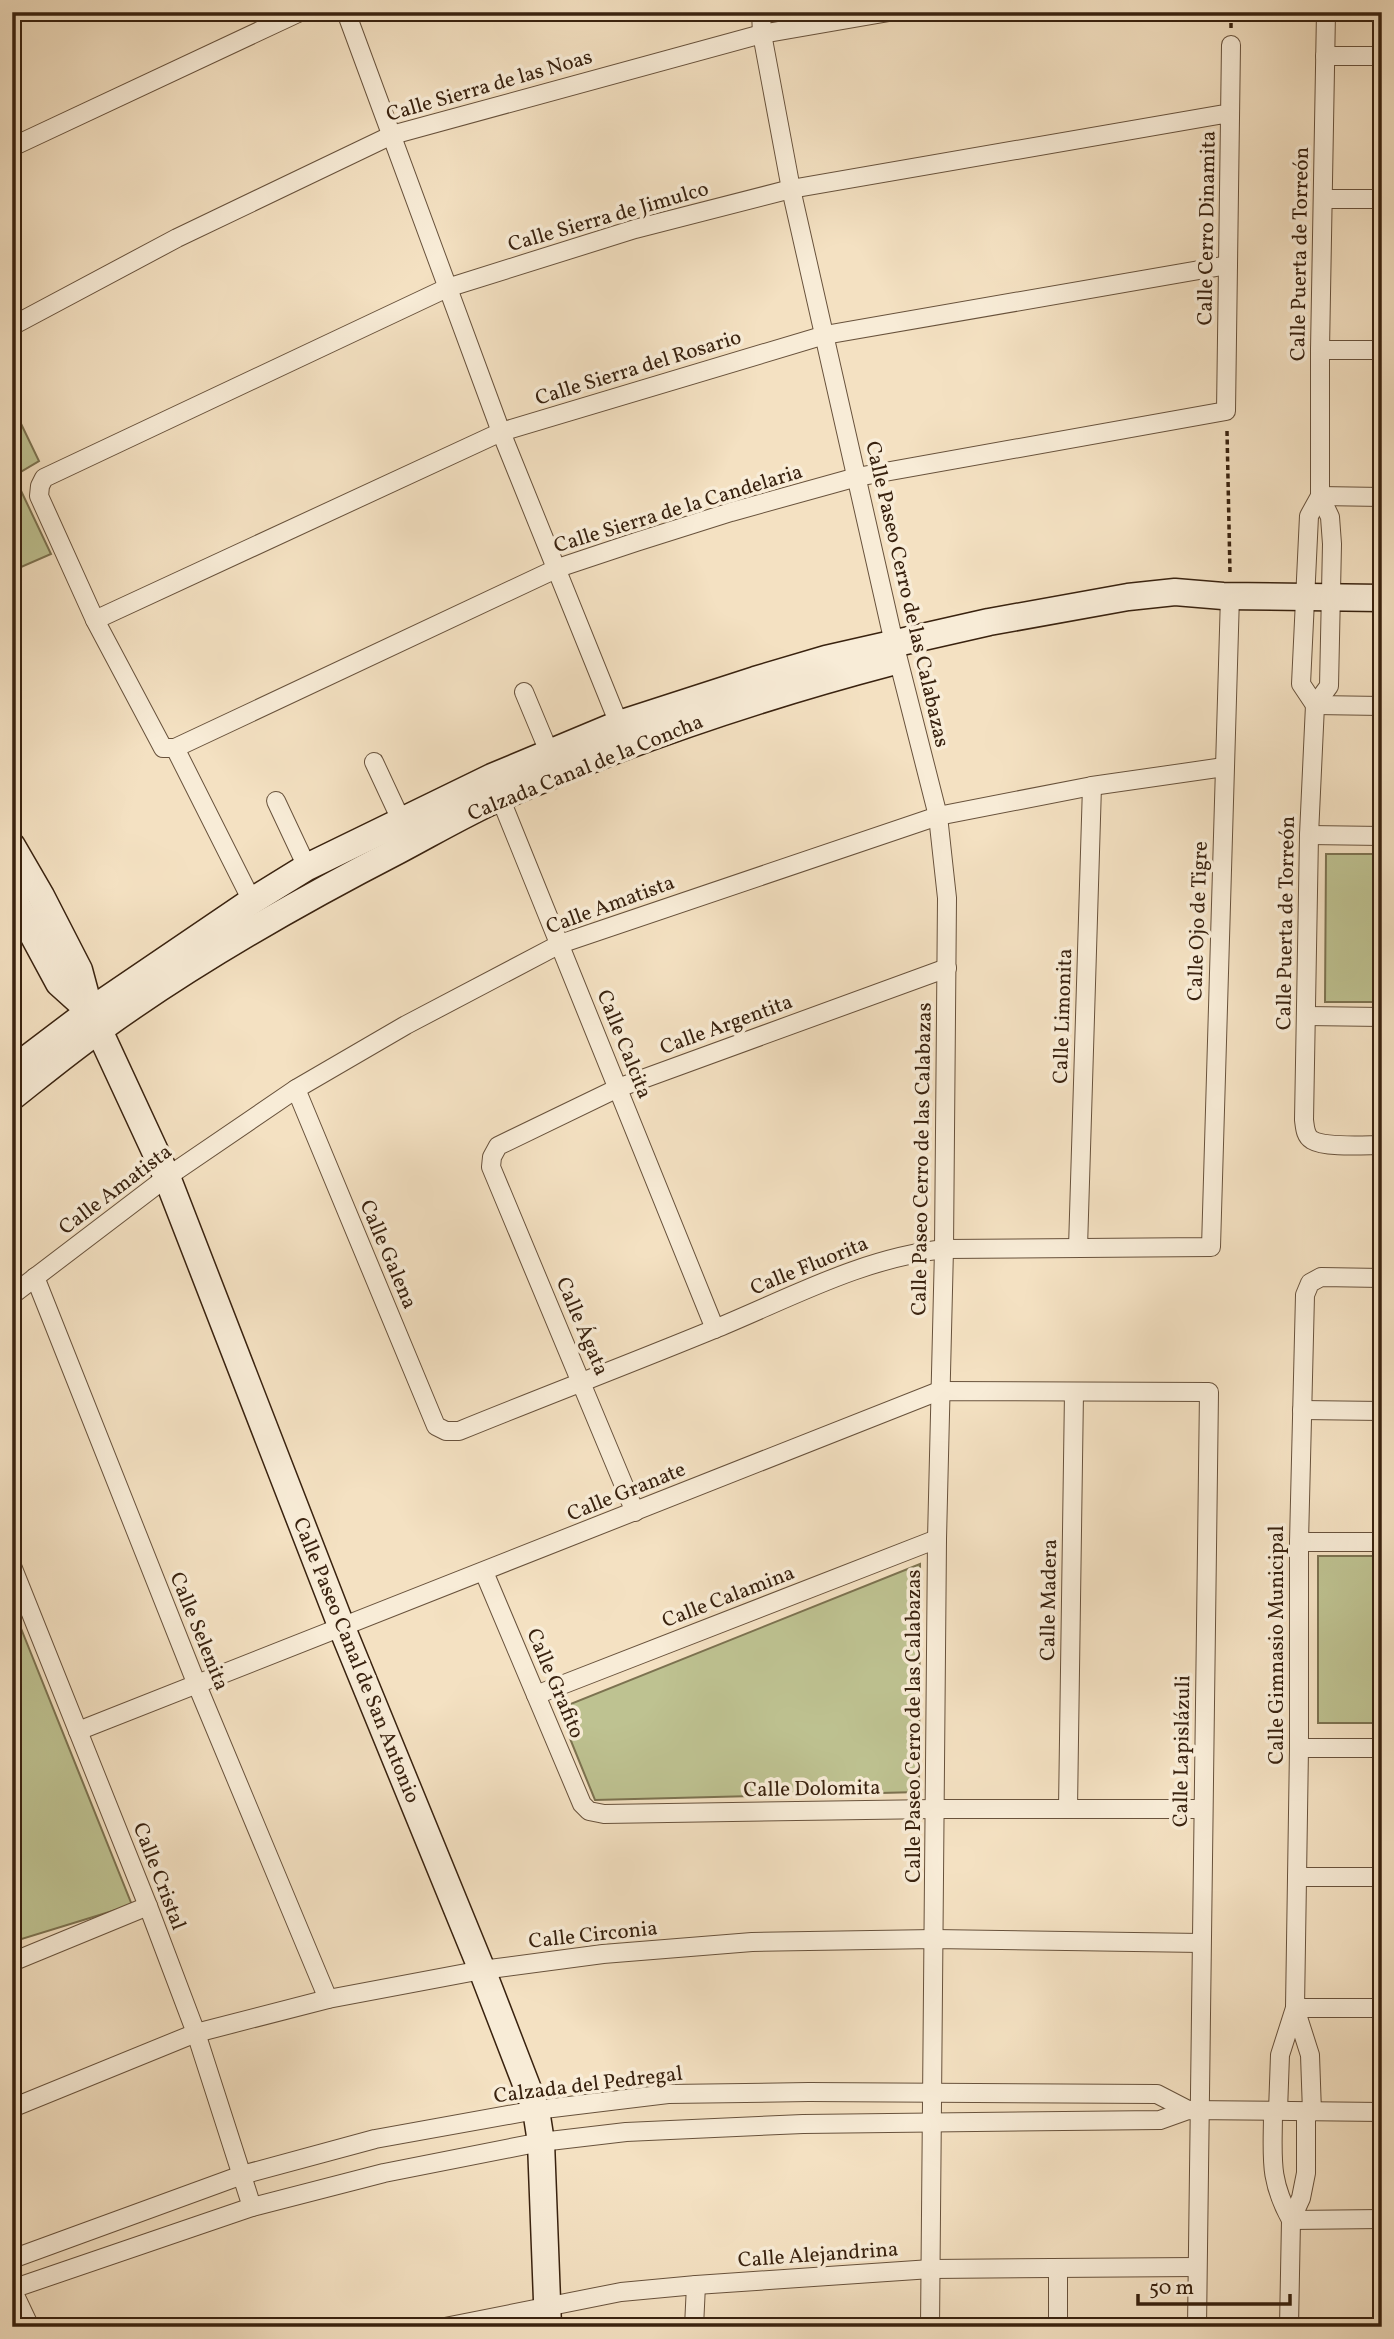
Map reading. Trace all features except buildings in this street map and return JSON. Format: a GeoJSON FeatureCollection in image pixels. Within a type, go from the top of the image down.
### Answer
{"type":"FeatureCollection","features":[{"type":"Feature","properties":{"kind":"street"},"geometry":{"type":"LineString","coordinates":[[12,147],[300,12]]}},
{"type":"Feature","properties":{"kind":"street"},"geometry":{"type":"LineString","coordinates":[[346,12],[501,432],[619,724]]}},
{"type":"Feature","properties":{"kind":"street","name":"Calle Paseo Cerro de las Calabazas"},"geometry":{"type":"LineString","coordinates":[[761,12],[762,34],[790,188],[896,651],[938,817],[947,898],[944,1249],[937,1539],[930,2327]]}},
{"type":"Feature","properties":{"kind":"street","name":"Calle Sierra de las Noas"},"geometry":{"type":"LineString","coordinates":[[12,326],[177,238],[391,135],[762,34],[890,12]]}},
{"type":"Feature","properties":{"kind":"street","name":"Calle Puerta de Torreón"},"geometry":{"type":"LineString","coordinates":[[1326,12],[1320,496],[1330,517],[1331,598],[1329,686],[1315,705],[1309,835],[1304,1120],[1311,1140],[1321,1144],[1382,1145]]}},
{"type":"Feature","properties":{"kind":"street","name":"Calle Cerro Dinamita"},"geometry":{"type":"LineString","coordinates":[[1226,411],[1231,45]]}},
{"type":"Feature","properties":{"kind":"street"},"geometry":{"type":"LineString","coordinates":[[1325,55],[1382,56]]}},
{"type":"Feature","properties":{"kind":"street","name":"Calle Sierra de Jimulco"},"geometry":{"type":"LineString","coordinates":[[95,620],[39,496],[44,478],[447,288],[635,229],[790,188],[1230,113]]}},
{"type":"Feature","properties":{"kind":"street"},"geometry":{"type":"LineString","coordinates":[[1323,199],[1382,199]]}},
{"type":"Feature","properties":{"kind":"street","name":"Calle Sierra del Rosario"},"geometry":{"type":"LineString","coordinates":[[95,620],[501,432],[825,335],[1228,265]]}},
{"type":"Feature","properties":{"kind":"street"},"geometry":{"type":"LineString","coordinates":[[1320,349],[1382,350]]}},
{"type":"Feature","properties":{"kind":"street","name":"Calle Sierra de la Candelaria"},"geometry":{"type":"LineString","coordinates":[[175,748],[558,568],[731,512],[857,477],[1226,411]]}},
{"type":"Feature","properties":{"kind":"street"},"geometry":{"type":"LineString","coordinates":[[1320,496],[1382,497]]}},
{"type":"Feature","properties":{"kind":"street","name":"Calle Puerta de Torreón"},"geometry":{"type":"LineString","coordinates":[[1315,705],[1301,684],[1309,516],[1320,496]]}},
{"type":"Feature","properties":{"kind":"street","name":"Calzada Canal de la Concha"},"geometry":{"type":"LineString","coordinates":[[12,1070],[95,1020],[368,866],[549,752],[619,724],[755,680],[896,651],[1204,605],[1227,596],[1382,598]]}},
{"type":"Feature","properties":{"kind":"street","name":"Calle Ojo de Tigre"},"geometry":{"type":"LineString","coordinates":[[1211,1247],[1227,596]]}},
{"type":"Feature","properties":{"kind":"street"},"geometry":{"type":"LineString","coordinates":[[95,620],[163,748],[175,748],[251,901]]}},
{"type":"Feature","properties":{"kind":"street","name":"Calzada Canal de la Concha"},"geometry":{"type":"LineString","coordinates":[[12,1097],[95,1020],[251,901],[307,867],[401,820],[496,787],[608,753],[710,715],[810,684],[896,651]]}},
{"type":"Feature","properties":{"kind":"street"},"geometry":{"type":"LineString","coordinates":[[524,692],[549,752]]}},
{"type":"Feature","properties":{"kind":"street"},"geometry":{"type":"LineString","coordinates":[[1315,705],[1382,706]]}},
{"type":"Feature","properties":{"kind":"street"},"geometry":{"type":"LineString","coordinates":[[374,762],[401,820]]}},
{"type":"Feature","properties":{"kind":"street","name":"Calle Amatista"},"geometry":{"type":"LineString","coordinates":[[12,1295],[167,1177],[296,1089],[406,1025],[560,944],[938,817],[1092,786],[1224,767]]}},
{"type":"Feature","properties":{"kind":"street","name":"Calle Limonita"},"geometry":{"type":"LineString","coordinates":[[1078,1248],[1092,786]]}},
{"type":"Feature","properties":{"kind":"street","name":"Calle Calcita"},"geometry":{"type":"LineString","coordinates":[[496,787],[715,1329]]}},
{"type":"Feature","properties":{"kind":"street"},"geometry":{"type":"LineString","coordinates":[[276,801],[307,867]]}},
{"type":"Feature","properties":{"kind":"street"},"geometry":{"type":"LineString","coordinates":[[1309,835],[1382,836]]}},
{"type":"Feature","properties":{"kind":"street"},"geometry":{"type":"LineString","coordinates":[[12,846],[79,970],[95,1020]]}},
{"type":"Feature","properties":{"kind":"street"},"geometry":{"type":"LineString","coordinates":[[14,905],[60,983],[95,1020]]}},
{"type":"Feature","properties":{"kind":"street","name":"Calle Argentita"},"geometry":{"type":"LineString","coordinates":[[492,1157],[498,1146],[618,1088],[947,968]]}},
{"type":"Feature","properties":{"kind":"street"},"geometry":{"type":"LineString","coordinates":[[1306,1016],[1382,1017]]}},
{"type":"Feature","properties":{"kind":"street","name":"Calle Paseo Canal de San Antonio"},"geometry":{"type":"LineString","coordinates":[[95,1020],[167,1177],[342,1628],[482,1970],[536,2110],[541,2142],[548,2316]]}},
{"type":"Feature","properties":{"kind":"street","name":"Calle Galena"},"geometry":{"type":"LineString","coordinates":[[296,1089],[436,1426],[446,1431]]}},
{"type":"Feature","properties":{"kind":"street","name":"Calle Ágata"},"geometry":{"type":"LineString","coordinates":[[492,1157],[491,1167],[635,1512]]}},
{"type":"Feature","properties":{"kind":"street","name":"Calle Fluorita"},"geometry":{"type":"LineString","coordinates":[[446,1431],[459,1431],[881,1260],[944,1249],[1211,1247]]}},
{"type":"Feature","properties":{"kind":"street","name":"Calle Selenita"},"geometry":{"type":"LineString","coordinates":[[36,1277],[197,1685],[328,1999]]}},
{"type":"Feature","properties":{"kind":"street","name":"Calle Gimnasio Municipal"},"geometry":{"type":"LineString","coordinates":[[1291,2220],[1279,2198],[1272,2173],[1280,2055],[1295,2008],[1299,1542],[1305,1295],[1310,1283],[1321,1277],[1382,1278]]}},
{"type":"Feature","properties":{"kind":"street","name":"Calle Granate"},"geometry":{"type":"LineString","coordinates":[[78,1731],[939,1391],[1209,1392]]}},
{"type":"Feature","properties":{"kind":"street","name":"Calle Madera"},"geometry":{"type":"LineString","coordinates":[[1068,1809],[1074,1392]]}},
{"type":"Feature","properties":{"kind":"street","name":"Calle Lapislázuli"},"geometry":{"type":"LineString","coordinates":[[1197,2327],[1195,2110],[1201,1943],[1209,1392]]}},
{"type":"Feature","properties":{"kind":"street"},"geometry":{"type":"LineString","coordinates":[[1302,1410],[1382,1411]]}},
{"type":"Feature","properties":{"kind":"street","name":"Calle Calamina"},"geometry":{"type":"LineString","coordinates":[[536,1695],[937,1539]]}},
{"type":"Feature","properties":{"kind":"street"},"geometry":{"type":"LineString","coordinates":[[1299,1542],[1382,1542]]}},
{"type":"Feature","properties":{"kind":"street","name":"Calle Cristal"},"geometry":{"type":"LineString","coordinates":[[12,1566],[196,2033],[252,2207]]}},
{"type":"Feature","properties":{"kind":"street","name":"Calle Grafito"},"geometry":{"type":"LineString","coordinates":[[484,1572],[582,1804],[589,1811]]}},
{"type":"Feature","properties":{"kind":"street"},"geometry":{"type":"LineString","coordinates":[[1299,1748],[1382,1748]]}},
{"type":"Feature","properties":{"kind":"street","name":"Calle Dolomita"},"geometry":{"type":"LineString","coordinates":[[589,1811],[604,1814],[935,1808],[1203,1809]]}},
{"type":"Feature","properties":{"kind":"street"},"geometry":{"type":"LineString","coordinates":[[1297,1877],[1382,1877]]}},
{"type":"Feature","properties":{"kind":"street"},"geometry":{"type":"LineString","coordinates":[[12,1962],[148,1906]]}},
{"type":"Feature","properties":{"kind":"street","name":"Calle Circonia"},"geometry":{"type":"LineString","coordinates":[[12,2108],[196,2033],[328,1999],[482,1970],[603,1954],[752,1942],[934,1939],[1201,1943]]}},
{"type":"Feature","properties":{"kind":"street"},"geometry":{"type":"LineString","coordinates":[[1295,2008],[1382,2008]]}},
{"type":"Feature","properties":{"kind":"street","name":"Calle Gimnasio Municipal"},"geometry":{"type":"LineString","coordinates":[[1291,2220],[1301,2198],[1307,2173],[1309,2112],[1310,2055],[1295,2008]]}},
{"type":"Feature","properties":{"kind":"street","name":"Calzada del Pedregal"},"geometry":{"type":"LineString","coordinates":[[12,2259],[242,2175],[375,2139],[536,2110],[668,2094],[933,2093],[1157,2094],[1195,2110]]}},
{"type":"Feature","properties":{"kind":"street","name":"Calzada del Pedregal"},"geometry":{"type":"LineString","coordinates":[[12,2289],[252,2207],[384,2173],[541,2142],[626,2132],[803,2124],[1160,2120],[1195,2110],[1382,2112]]}},
{"type":"Feature","properties":{"kind":"street"},"geometry":{"type":"LineString","coordinates":[[1289,2327],[1291,2220],[1382,2219]]}},
{"type":"Feature","properties":{"kind":"street","name":"Calle Alejandrina"},"geometry":{"type":"LineString","coordinates":[[445,2327],[548,2316],[621,2292],[696,2285],[931,2269],[1197,2267]]}},
{"type":"Feature","properties":{"kind":"street"},"geometry":{"type":"LineString","coordinates":[[1058,2269],[1058,2327]]}},
{"type":"Feature","properties":{"kind":"street"},"geometry":{"type":"LineString","coordinates":[[694,2327],[696,2285]]}},
{"type":"Feature","properties":{"kind":"street"},"geometry":{"type":"LineString","coordinates":[[12,2289],[30,2327]]}},
{"type":"Feature","properties":{"kind":"path"},"geometry":{"type":"LineString","coordinates":[[1226,411],[1227,596]]}},
{"type":"Feature","properties":{"kind":"green space"},"geometry":{"type":"Polygon","coordinates":[[[12,405],[39,461],[14,476],[51,554],[12,571],[12,405]]]}},
{"type":"Feature","properties":{"kind":"green space"},"geometry":{"type":"Polygon","coordinates":[[[1326,854],[1382,854],[1382,1002],[1325,1002],[1326,854]]]}},
{"type":"Feature","properties":{"kind":"green space"},"geometry":{"type":"Polygon","coordinates":[[[1318,1556],[1382,1556],[1382,1723],[1318,1723],[1318,1556]]]}},
{"type":"Feature","properties":{"kind":"green space"},"geometry":{"type":"Polygon","coordinates":[[[920,1564],[919,1792],[595,1800],[558,1709],[920,1564]]]}},
{"type":"Feature","properties":{"kind":"green space"},"geometry":{"type":"Polygon","coordinates":[[[12,1606],[132,1905],[12,1942],[12,1606]]]}}]}
